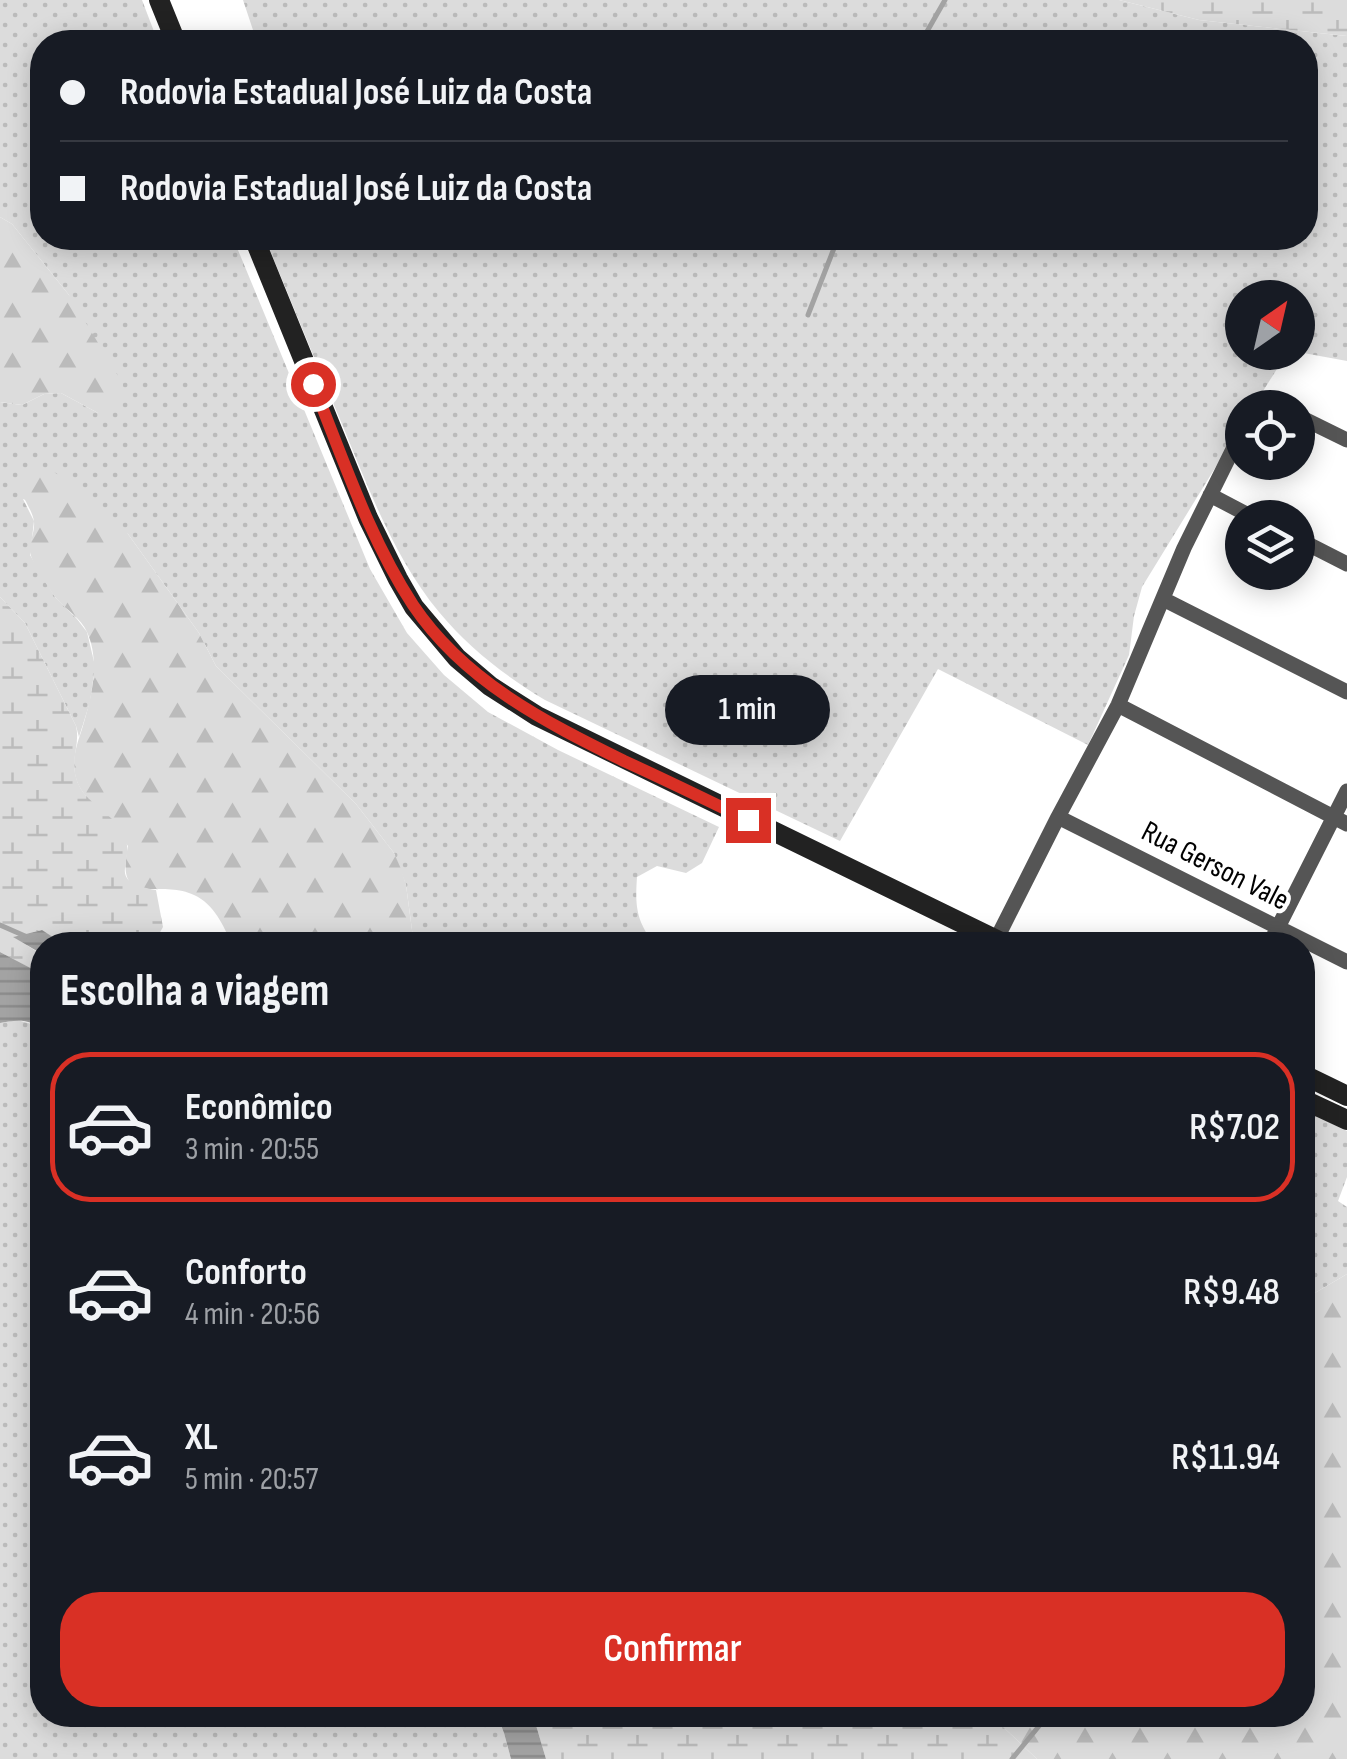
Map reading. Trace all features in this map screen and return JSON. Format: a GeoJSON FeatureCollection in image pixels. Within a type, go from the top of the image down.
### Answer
{"type":"FeatureCollection","features":[{"type":"Feature","properties":{"kind":"main road"},"geometry":{"type":"LineString","coordinates":[[158,0],[171,30]]}},
{"type":"Feature","properties":{"kind":"main road"},"geometry":{"type":"LineString","coordinates":[[259,250],[382,549],[414,606],[457,658],[490,686],[537,716],[981,932]]}},
{"type":"Feature","properties":{"kind":"main road"},"geometry":{"type":"LineString","coordinates":[[1315,1080],[1347,1096]]}},
{"type":"Feature","properties":{"kind":"main road"},"geometry":{"type":"LineString","coordinates":[[1315,1105],[1347,1120]]}},
{"type":"Feature","properties":{"kind":"street"},"geometry":{"type":"LineString","coordinates":[[1315,424],[1347,440]]}},
{"type":"Feature","properties":{"kind":"street"},"geometry":{"type":"LineString","coordinates":[[1006,932],[1058,817],[1118,705],[1184,548],[1225,466]]}},
{"type":"Feature","properties":{"kind":"street"},"geometry":{"type":"LineString","coordinates":[[1210,496],[1225,504]]}},
{"type":"Feature","properties":{"kind":"street"},"geometry":{"type":"LineString","coordinates":[[1315,548],[1347,564]]}},
{"type":"Feature","properties":{"kind":"street"},"geometry":{"type":"LineString","coordinates":[[1164,599],[1347,692]]}},
{"type":"Feature","properties":{"kind":"street"},"geometry":{"type":"LineString","coordinates":[[1118,705],[1340,820]]}},
{"type":"Feature","properties":{"kind":"street"},"geometry":{"type":"LineString","coordinates":[[1275,932],[1340,820],[1347,791]]}},
{"type":"Feature","properties":{"kind":"street","name":"Rua Gerson Vale"},"geometry":{"type":"LineString","coordinates":[[1058,817],[1285,932]]}},
{"type":"Feature","properties":{"kind":"street","name":"Rua Gerson Vale"},"geometry":{"type":"LineString","coordinates":[[1315,946],[1347,962]]}},
{"type":"Feature","properties":{"kind":"green space"},"geometry":{"type":"Polygon","coordinates":[[[0,0],[142,0],[153,30],[30,30],[30,246],[12,224],[0,217],[0,0]]]}},
{"type":"Feature","properties":{"kind":"green space"},"geometry":{"type":"Polygon","coordinates":[[[243,0],[1119,0],[1199,20],[1292,30],[253,30],[243,0]]]}},
{"type":"Feature","properties":{"kind":"green space"},"geometry":{"type":"Polygon","coordinates":[[[1119,0],[1347,0],[1347,36],[1199,20],[1119,0]]]}},
{"type":"Feature","properties":{"kind":"green space"},"geometry":{"type":"Polygon","coordinates":[[[1318,33],[1347,36],[1347,361],[1315,355],[1315,280],[1225,280],[1225,370],[1276,370],[1264,390],[1225,390],[1225,452],[1142,587],[1129,655],[1088,745],[938,669],[840,841],[545,700],[516,681],[463,638],[423,592],[385,524],[270,250],[1318,250],[1318,33]]]}},
{"type":"Feature","properties":{"kind":"green space"},"geometry":{"type":"Polygon","coordinates":[[[0,217],[12,224],[69,295],[123,384],[121,398],[98,413],[61,393],[44,394],[22,405],[0,402],[0,217]]]}},
{"type":"Feature","properties":{"kind":"green space"},"geometry":{"type":"Polygon","coordinates":[[[33,250],[238,250],[370,569],[407,633],[444,675],[488,712],[719,827],[702,863],[686,873],[657,866],[637,877],[638,913],[647,932],[412,932],[406,885],[394,853],[356,804],[216,666],[199,633],[128,534],[23,499],[34,521],[30,555],[55,597],[87,632],[95,666],[90,702],[79,737],[25,623],[0,597],[0,402],[22,405],[44,394],[61,393],[98,413],[69,295],[33,250]]]}},
{"type":"Feature","properties":{"kind":"green space"},"geometry":{"type":"Polygon","coordinates":[[[36,466],[66,479],[128,534],[199,633],[216,666],[356,804],[394,853],[406,885],[412,932],[226,932],[207,904],[194,895],[134,886],[128,879],[128,846],[84,794],[75,774],[76,751],[91,693],[93,656],[84,627],[56,598],[31,557],[34,522],[19,483],[25,471],[36,466]]]}},
{"type":"Feature","properties":{"kind":"green space"},"geometry":{"type":"Polygon","coordinates":[[[0,597],[25,623],[76,726],[74,767],[78,783],[123,833],[127,843],[126,875],[139,886],[156,890],[163,927],[160,932],[41,930],[14,937],[30,947],[30,968],[0,952],[0,597]]]}},
{"type":"Feature","properties":{"kind":"green space"},"geometry":{"type":"Polygon","coordinates":[[[17,1020],[30,1024],[30,1727],[502,1727],[511,1759],[0,1759],[0,1023],[17,1020]]]}},
{"type":"Feature","properties":{"kind":"green space"},"geometry":{"type":"Polygon","coordinates":[[[1315,1115],[1347,1131],[1347,1177],[1338,1201],[1347,1207],[1347,1274],[1315,1293],[1315,1115]]]}},
{"type":"Feature","properties":{"kind":"green space"},"geometry":{"type":"Polygon","coordinates":[[[1347,1274],[1347,1759],[1037,1759],[1003,1727],[1315,1727],[1315,1293],[1347,1274]]]}},
{"type":"Feature","properties":{"kind":"green space"},"geometry":{"type":"Polygon","coordinates":[[[537,1727],[1003,1727],[1037,1759],[546,1759],[537,1727]]]}},
{"type":"Feature","properties":{"kind":"shaded area"},"geometry":{"type":"Polygon","coordinates":[[[30,933],[30,947],[13,937],[30,933]]]}},
{"type":"Feature","properties":{"kind":"shaded area"},"geometry":{"type":"Polygon","coordinates":[[[0,952],[30,968],[30,1023],[0,1023],[0,952]]]}},
{"type":"Feature","properties":{"kind":"shaded area"},"geometry":{"type":"Polygon","coordinates":[[[502,1727],[537,1727],[546,1759],[511,1759],[502,1727]]]}},
{"type":"Feature","properties":{"kind":"waterway"},"geometry":{"type":"LineString","coordinates":[[928,30],[945,0]]}},
{"type":"Feature","properties":{"kind":"waterway"},"geometry":{"type":"LineString","coordinates":[[808,315],[833,250]]}},
{"type":"Feature","properties":{"kind":"waterway"},"geometry":{"type":"LineString","coordinates":[[0,925],[25,936]]}},
{"type":"Feature","properties":{"kind":"waterway"},"geometry":{"type":"LineString","coordinates":[[1012,1759],[1038,1727]]}},
{"type":"Feature","properties":{"kind":"route"},"geometry":{"type":"LineString","coordinates":[[313,384],[382,549],[414,606],[457,658],[490,686],[537,716],[748,820]]}}]}
